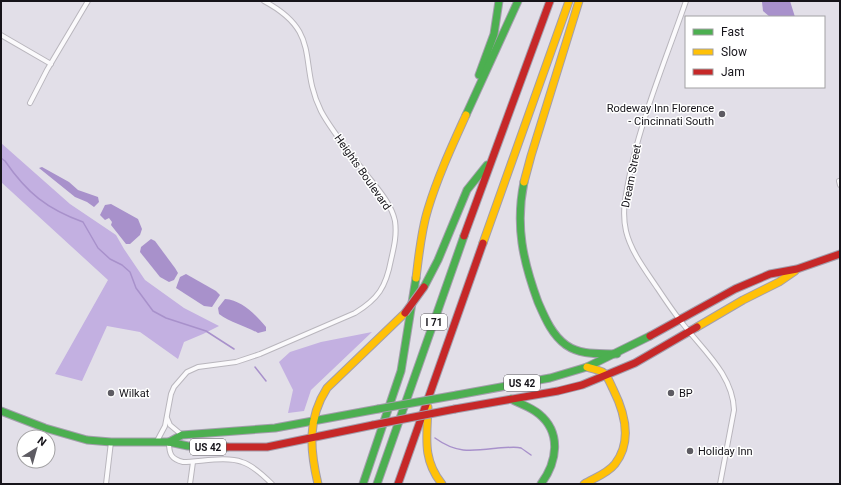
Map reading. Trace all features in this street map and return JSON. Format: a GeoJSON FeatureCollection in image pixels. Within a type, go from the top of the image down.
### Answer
{"type":"FeatureCollection","features":[{"type":"Feature","properties":{"kind":"main road"},"geometry":{"type":"LineString","coordinates":[[460,129],[467,102],[494,34],[499,1]]}},
{"type":"Feature","properties":{"kind":"main road"},"geometry":{"type":"LineString","coordinates":[[363,484],[401,371],[414,294],[420,244],[428,209],[437,183],[460,129],[518,1]]}},
{"type":"Feature","properties":{"kind":"main road","name":"I 71"},"geometry":{"type":"LineString","coordinates":[[377,484],[491,160],[550,1]]}},
{"type":"Feature","properties":{"kind":"main road","name":"I 71"},"geometry":{"type":"LineString","coordinates":[[398,484],[569,1]]}},
{"type":"Feature","properties":{"kind":"main road"},"geometry":{"type":"LineString","coordinates":[[579,1],[524,178],[520,214],[520,238],[524,261],[530,281],[549,326],[557,337],[569,347],[583,353],[596,355],[606,353],[617,354]]}},
{"type":"Feature","properties":{"kind":"main road"},"geometry":{"type":"LineString","coordinates":[[318,484],[312,456],[312,438],[319,400],[327,388],[405,313],[424,287],[441,253],[467,190],[491,160]]}},
{"type":"Feature","properties":{"kind":"main road","name":"US 42"},"geometry":{"type":"LineString","coordinates":[[169,442],[182,435],[275,428],[550,378],[587,367],[617,354],[679,319],[754,280],[782,271],[797,269],[840,254]]}},
{"type":"Feature","properties":{"kind":"main road","name":"US 42"},"geometry":{"type":"LineString","coordinates":[[1,411],[63,434],[87,440],[111,442],[157,441],[188,446],[249,448],[267,447],[373,425],[558,391],[582,385],[635,363],[762,289],[779,282],[797,269]]}},
{"type":"Feature","properties":{"kind":"main road"},"geometry":{"type":"LineString","coordinates":[[584,484],[609,470],[615,463],[624,447],[626,435],[626,423],[619,402],[606,376],[604,373],[587,367]]}},
{"type":"Feature","properties":{"kind":"main road"},"geometry":{"type":"LineString","coordinates":[[511,399],[540,415],[548,423],[553,433],[555,444],[553,462],[550,471],[541,484]]}},
{"type":"Feature","properties":{"kind":"main road"},"geometry":{"type":"LineString","coordinates":[[428,400],[426,448],[432,470],[442,484]]}},
{"type":"Feature","properties":{"kind":"street"},"geometry":{"type":"LineString","coordinates":[[30,103],[88,1]]}},
{"type":"Feature","properties":{"kind":"street","name":"Heights Boulevard"},"geometry":{"type":"LineString","coordinates":[[157,441],[165,426],[171,394],[174,387],[187,372],[198,367],[223,365],[260,354],[355,313],[369,304],[376,297],[388,278],[396,230],[392,212],[382,194],[356,161],[322,112],[312,88],[304,42],[297,27],[281,11],[264,1]]}},
{"type":"Feature","properties":{"kind":"street","name":"Dream Street"},"geometry":{"type":"LineString","coordinates":[[686,1],[643,122],[624,198],[624,210],[626,232],[634,251],[679,319],[724,374],[731,388],[734,400],[734,410],[720,484]]}},
{"type":"Feature","properties":{"kind":"street"},"geometry":{"type":"LineString","coordinates":[[1,35],[51,64]]}},
{"type":"Feature","properties":{"kind":"street"},"geometry":{"type":"LineString","coordinates":[[167,418],[170,425],[182,435]]}},
{"type":"Feature","properties":{"kind":"street"},"geometry":{"type":"LineString","coordinates":[[106,484],[111,442]]}},
{"type":"Feature","properties":{"kind":"street"},"geometry":{"type":"LineString","coordinates":[[169,442],[169,451],[173,458],[183,462],[220,460],[244,462],[272,484]]}},
{"type":"Feature","properties":{"kind":"street"},"geometry":{"type":"LineString","coordinates":[[190,484],[193,462]]}},
{"type":"Feature","properties":{"kind":"shaded area"},"geometry":{"type":"Polygon","coordinates":[[[790,1],[795,16],[769,16],[763,11],[762,2],[790,1]]]}},
{"type":"Feature","properties":{"kind":"shaded area"},"geometry":{"type":"Polygon","coordinates":[[[1,143],[70,204],[116,235],[145,280],[184,308],[219,326],[184,342],[178,359],[140,332],[107,326],[82,381],[55,374],[108,280],[1,182],[1,143]]]}},
{"type":"Feature","properties":{"kind":"shaded area"},"geometry":{"type":"Polygon","coordinates":[[[42,167],[69,182],[78,190],[98,197],[99,202],[94,207],[75,197],[39,168],[42,167]]]}},
{"type":"Feature","properties":{"kind":"shaded area"},"geometry":{"type":"Polygon","coordinates":[[[111,204],[138,219],[142,229],[140,235],[130,244],[126,244],[111,225],[112,222],[109,218],[105,220],[100,215],[105,205],[111,204]]]}},
{"type":"Feature","properties":{"kind":"shaded area"},"geometry":{"type":"Polygon","coordinates":[[[151,239],[155,241],[178,273],[174,280],[169,282],[160,277],[140,252],[141,247],[151,239]]]}},
{"type":"Feature","properties":{"kind":"shaded area"},"geometry":{"type":"Polygon","coordinates":[[[186,274],[216,291],[220,295],[212,307],[204,306],[176,288],[180,277],[186,274]]]}},
{"type":"Feature","properties":{"kind":"shaded area"},"geometry":{"type":"Polygon","coordinates":[[[225,299],[243,305],[266,327],[266,331],[258,333],[228,320],[219,314],[218,308],[225,299]]]}},
{"type":"Feature","properties":{"kind":"shaded area"},"geometry":{"type":"Polygon","coordinates":[[[372,332],[311,390],[304,411],[288,413],[293,390],[279,362],[290,352],[321,342],[372,332]]]}},
{"type":"Feature","properties":{"kind":"waterway"},"geometry":{"type":"LineString","coordinates":[[1,158],[21,182],[39,199],[70,217],[83,222],[98,248],[110,259],[122,265],[130,272],[136,288],[153,311],[166,318],[206,331],[234,349]]}},
{"type":"Feature","properties":{"kind":"waterway"},"geometry":{"type":"LineString","coordinates":[[255,367],[266,381]]}},
{"type":"Feature","properties":{"kind":"waterway"},"geometry":{"type":"LineString","coordinates":[[435,438],[450,447],[458,449],[480,450],[516,447],[521,448],[531,455]]}},
{"type":"Feature","properties":{"kind":"traffic: fast"},"geometry":{"type":"LineString","coordinates":[[479,75],[494,34],[499,1]]}},
{"type":"Feature","properties":{"kind":"traffic: fast"},"geometry":{"type":"LineString","coordinates":[[466,115],[518,1]]}},
{"type":"Feature","properties":{"kind":"traffic: fast"},"geometry":{"type":"LineString","coordinates":[[424,287],[438,260],[467,190],[487,165]]}},
{"type":"Feature","properties":{"kind":"traffic: fast"},"geometry":{"type":"LineString","coordinates":[[524,182],[520,214],[522,243],[528,272],[546,320],[561,341],[572,349],[591,353],[617,354]]}},
{"type":"Feature","properties":{"kind":"traffic: fast"},"geometry":{"type":"LineString","coordinates":[[377,484],[464,236]]}},
{"type":"Feature","properties":{"kind":"traffic: fast"},"geometry":{"type":"LineString","coordinates":[[363,484],[401,371],[416,278]]}},
{"type":"Feature","properties":{"kind":"traffic: fast"},"geometry":{"type":"LineString","coordinates":[[457,395],[550,378],[587,367],[650,336]]}},
{"type":"Feature","properties":{"kind":"traffic: fast"},"geometry":{"type":"LineString","coordinates":[[378,409],[457,395]]}},
{"type":"Feature","properties":{"kind":"traffic: fast"},"geometry":{"type":"LineString","coordinates":[[511,399],[529,407],[539,414],[551,430],[555,448],[551,466],[541,484]]}},
{"type":"Feature","properties":{"kind":"traffic: fast"},"geometry":{"type":"LineString","coordinates":[[169,442],[182,435],[275,428],[378,409]]}},
{"type":"Feature","properties":{"kind":"traffic: fast"},"geometry":{"type":"LineString","coordinates":[[1,411],[45,428],[87,440],[111,442],[169,442],[188,446],[227,447]]}},
{"type":"Feature","properties":{"kind":"traffic: slow"},"geometry":{"type":"LineString","coordinates":[[483,243],[569,1]]}},
{"type":"Feature","properties":{"kind":"traffic: slow"},"geometry":{"type":"LineString","coordinates":[[524,182],[579,1]]}},
{"type":"Feature","properties":{"kind":"traffic: slow"},"geometry":{"type":"LineString","coordinates":[[416,278],[422,234],[428,209],[450,150],[466,115]]}},
{"type":"Feature","properties":{"kind":"traffic: slow"},"geometry":{"type":"LineString","coordinates":[[697,327],[743,300],[779,282],[795,271]]}},
{"type":"Feature","properties":{"kind":"traffic: slow"},"geometry":{"type":"LineString","coordinates":[[318,484],[312,447],[313,423],[316,411],[327,388],[405,313]]}},
{"type":"Feature","properties":{"kind":"traffic: slow"},"geometry":{"type":"LineString","coordinates":[[584,484],[604,473],[615,464],[621,455],[625,436],[624,417],[608,379],[604,373],[587,367]]}},
{"type":"Feature","properties":{"kind":"traffic: slow"},"geometry":{"type":"LineString","coordinates":[[428,407],[427,447],[431,466],[442,484]]}},
{"type":"Feature","properties":{"kind":"traffic: jam"},"geometry":{"type":"LineString","coordinates":[[464,236],[550,1]]}},
{"type":"Feature","properties":{"kind":"traffic: jam"},"geometry":{"type":"LineString","coordinates":[[398,484],[483,243]]}},
{"type":"Feature","properties":{"kind":"traffic: jam"},"geometry":{"type":"LineString","coordinates":[[650,336],[735,289],[770,274],[797,269],[840,254]]}},
{"type":"Feature","properties":{"kind":"traffic: jam"},"geometry":{"type":"LineString","coordinates":[[405,313],[424,287]]}},
{"type":"Feature","properties":{"kind":"traffic: jam"},"geometry":{"type":"LineString","coordinates":[[455,409],[558,391],[582,385],[635,363],[697,327]]}},
{"type":"Feature","properties":{"kind":"traffic: jam"},"geometry":{"type":"LineString","coordinates":[[373,425],[455,409]]}},
{"type":"Feature","properties":{"kind":"traffic: jam"},"geometry":{"type":"LineString","coordinates":[[227,447],[267,447],[373,425]]}},
{"type":"Feature","properties":{"kind":"place","name":"Rodeway Inn Florence - Cincinnati South"},"geometry":{"type":"Point","coordinates":[722,114]}},
{"type":"Feature","properties":{"kind":"place","name":"Wilkat"},"geometry":{"type":"Point","coordinates":[111,393]}},
{"type":"Feature","properties":{"kind":"place","name":"BP"},"geometry":{"type":"Point","coordinates":[671,393]}},
{"type":"Feature","properties":{"kind":"place","name":"Holiday Inn"},"geometry":{"type":"Point","coordinates":[690,451]}}]}
